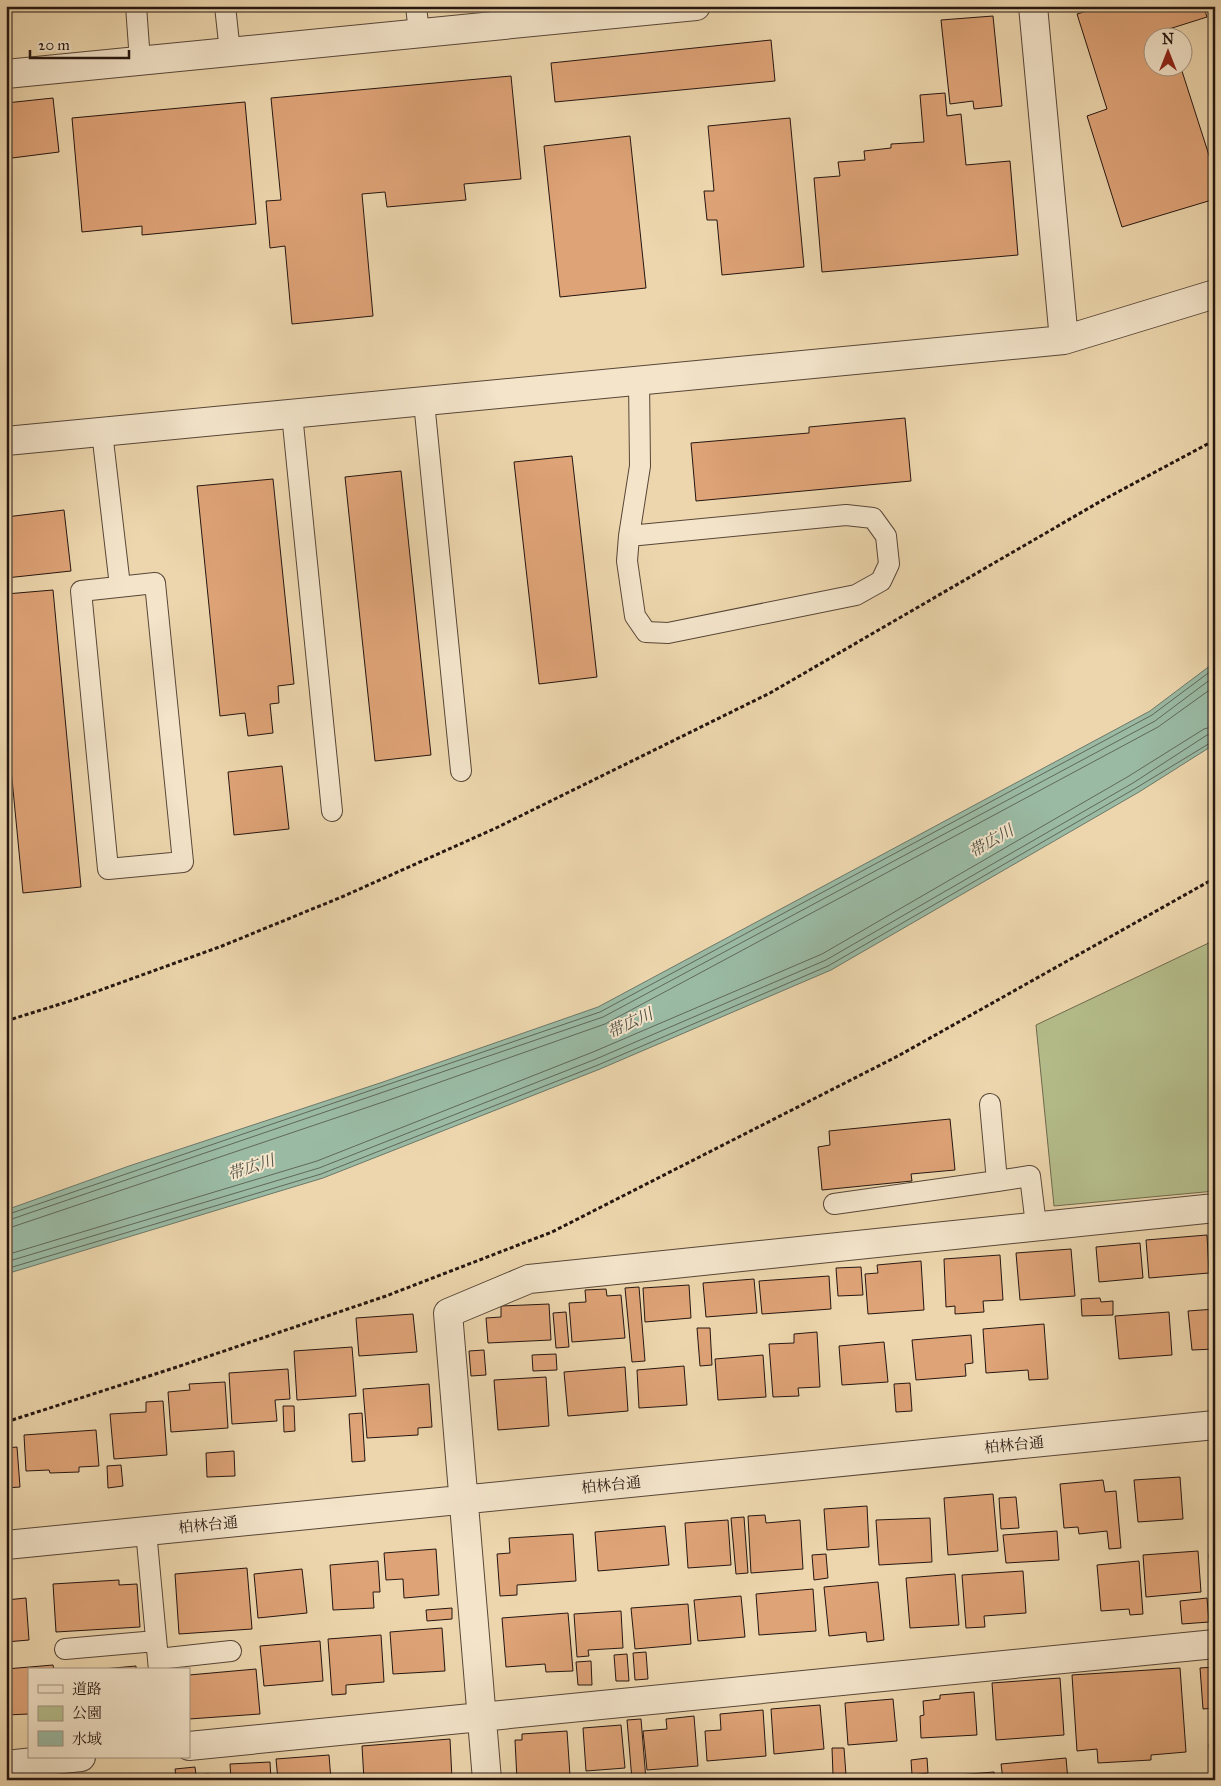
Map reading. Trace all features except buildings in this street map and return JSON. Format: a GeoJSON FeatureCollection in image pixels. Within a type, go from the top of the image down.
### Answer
{"type":"FeatureCollection","features":[{"type":"Feature","properties":{"kind":"street"},"geometry":{"type":"LineString","coordinates":[[6,74],[230,52],[417,19],[696,6]]}},
{"type":"Feature","properties":{"kind":"street"},"geometry":{"type":"LineString","coordinates":[[1033,6],[1064,340]]}},
{"type":"Feature","properties":{"kind":"street"},"geometry":{"type":"LineString","coordinates":[[6,441],[424,402],[639,379],[1064,340],[1215,294]]}},
{"type":"Feature","properties":{"kind":"street"},"geometry":{"type":"LineString","coordinates":[[487,1780],[462,1500],[448,1313],[529,1280],[1036,1225],[1215,1208]]}},
{"type":"Feature","properties":{"kind":"street","name":"柏林台通"},"geometry":{"type":"LineString","coordinates":[[6,1545],[1215,1425]]}},
{"type":"Feature","properties":{"kind":"street"},"geometry":{"type":"LineString","coordinates":[[190,1746],[1215,1644]]}},
{"type":"Feature","properties":{"kind":"street"},"geometry":{"type":"LineString","coordinates":[[6,1765],[72,1758]]}},
{"type":"Feature","properties":{"kind":"lane"},"geometry":{"type":"LineString","coordinates":[[136,6],[140,61]]}},
{"type":"Feature","properties":{"kind":"lane"},"geometry":{"type":"LineString","coordinates":[[225,6],[230,52]]}},
{"type":"Feature","properties":{"kind":"lane"},"geometry":{"type":"LineString","coordinates":[[628,536],[846,515],[873,518],[886,536],[889,564],[881,581],[856,595],[668,633],[646,632],[634,616],[627,561],[628,536],[640,466],[639,379]]}},
{"type":"Feature","properties":{"kind":"lane"},"geometry":{"type":"LineString","coordinates":[[424,402],[461,771]]}},
{"type":"Feature","properties":{"kind":"lane"},"geometry":{"type":"LineString","coordinates":[[292,414],[332,811]]}},
{"type":"Feature","properties":{"kind":"lane"},"geometry":{"type":"LineString","coordinates":[[102,432],[120,586]]}},
{"type":"Feature","properties":{"kind":"lane"},"geometry":{"type":"LineString","coordinates":[[155,583],[183,862],[108,869],[81,591],[120,586],[155,583]]}},
{"type":"Feature","properties":{"kind":"lane"},"geometry":{"type":"LineString","coordinates":[[990,1104],[997,1181]]}},
{"type":"Feature","properties":{"kind":"lane"},"geometry":{"type":"LineString","coordinates":[[834,1204],[1030,1176],[1036,1225]]}},
{"type":"Feature","properties":{"kind":"lane"},"geometry":{"type":"LineString","coordinates":[[146,1531],[158,1656]]}},
{"type":"Feature","properties":{"kind":"lane"},"geometry":{"type":"LineString","coordinates":[[65,1649],[158,1656],[231,1651]]}},
{"type":"Feature","properties":{"kind":"path"},"geometry":{"type":"LineString","coordinates":[[6,1021],[73,1000],[222,946],[344,896],[496,828],[770,693],[1101,501],[1215,440]]}},
{"type":"Feature","properties":{"kind":"path"},"geometry":{"type":"LineString","coordinates":[[6,1422],[177,1367],[386,1296],[552,1232],[898,1056],[1215,878]]}},
{"type":"Feature","properties":{"kind":"green space"},"geometry":{"type":"Polygon","coordinates":[[[1215,940],[1215,1191],[1054,1206],[1036,1025],[1215,940]]]}},
{"type":"Feature","properties":{"kind":"water","name":"帯広川"},"geometry":{"type":"Polygon","coordinates":[[[1215,662],[1215,744],[1139,792],[831,970],[600,1069],[323,1178],[6,1274],[6,1210],[129,1166],[383,1082],[598,1007],[1150,711],[1215,662]]]}}]}
